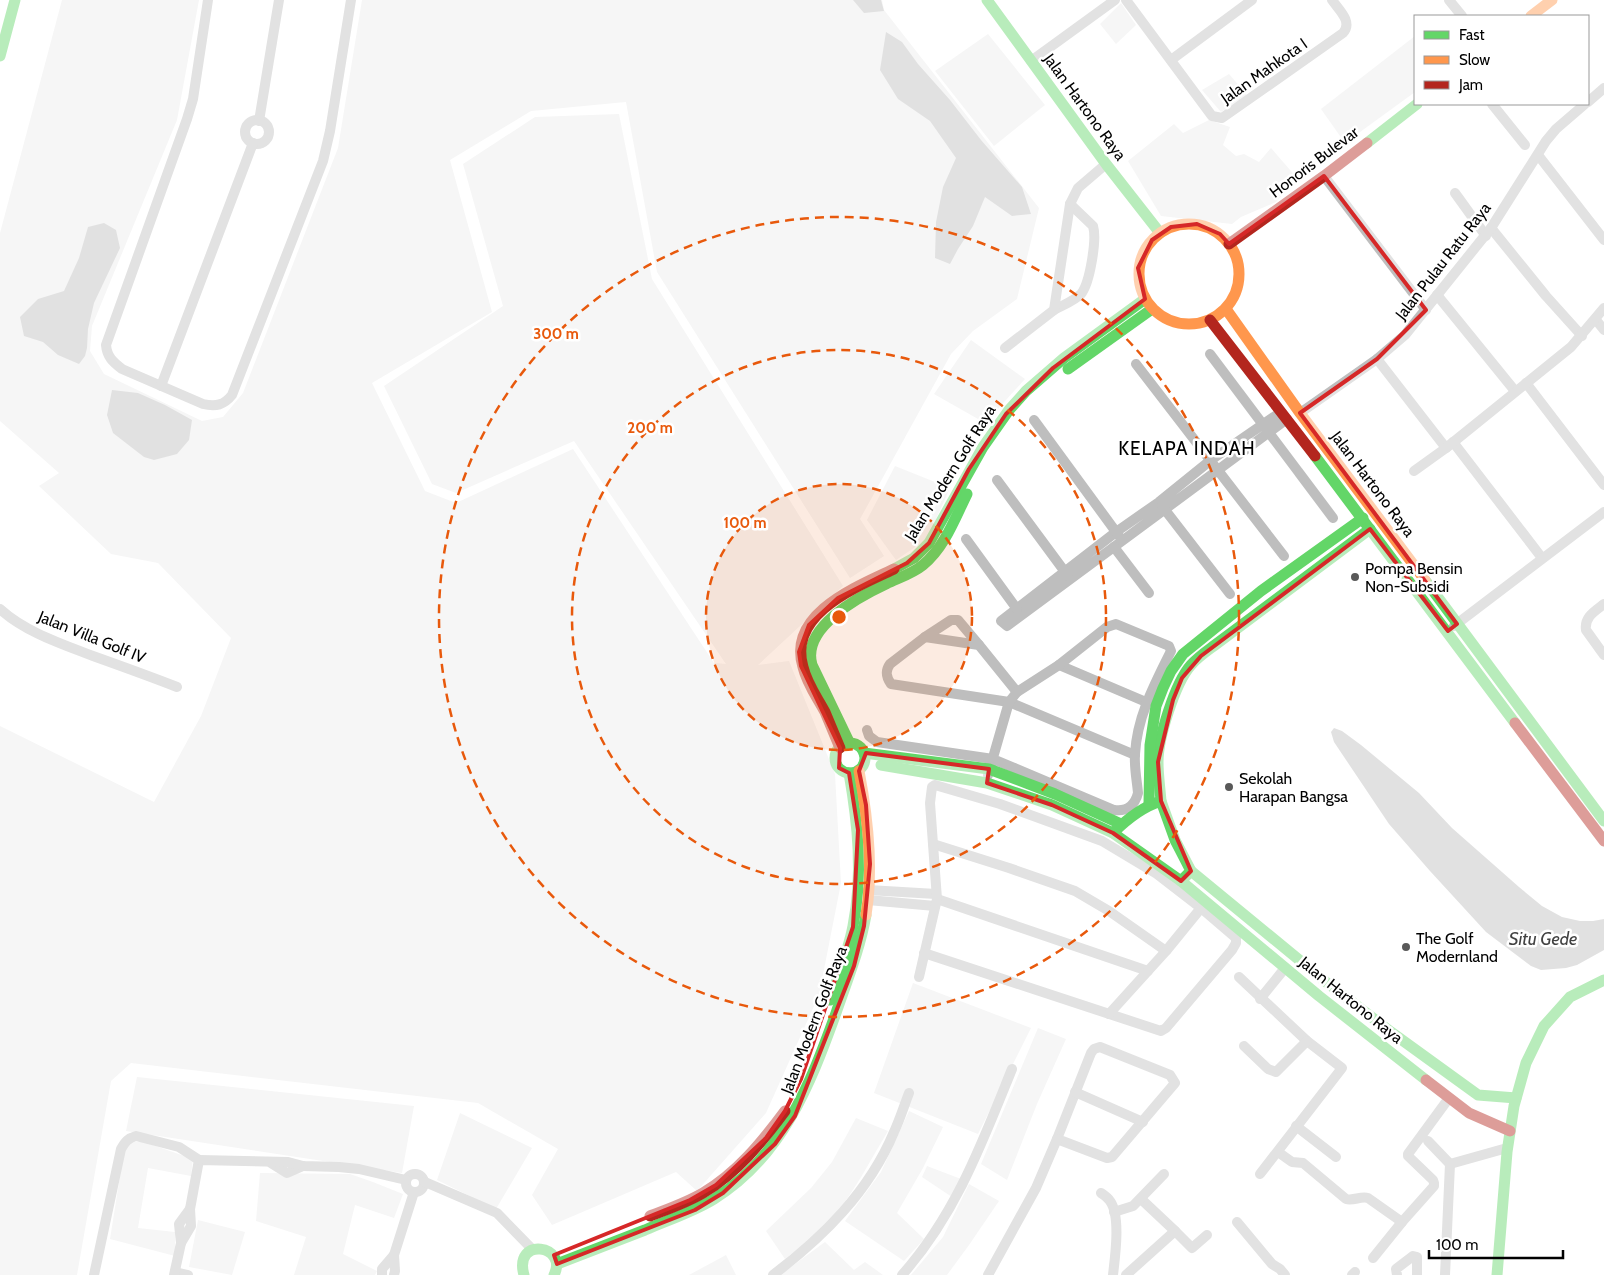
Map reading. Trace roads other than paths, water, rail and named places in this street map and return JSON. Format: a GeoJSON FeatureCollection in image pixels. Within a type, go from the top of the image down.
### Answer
{"type":"FeatureCollection","features":[{"type":"Feature","properties":{"kind":"street"},"geometry":{"type":"LineString","coordinates":[[0,56],[15,0]]}},
{"type":"Feature","properties":{"kind":"street"},"geometry":{"type":"LineString","coordinates":[[208,0],[193,99],[106,345],[107,354],[122,369],[203,404],[212,406],[225,403],[232,395],[323,161],[330,131],[351,0]]}},
{"type":"Feature","properties":{"kind":"street"},"geometry":{"type":"LineString","coordinates":[[259,121],[280,0]]}},
{"type":"Feature","properties":{"kind":"street","name":"Jalan Hartono Raya"},"geometry":{"type":"LineString","coordinates":[[987,0],[1106,164],[1160,232]]}},
{"type":"Feature","properties":{"kind":"street"},"geometry":{"type":"LineString","coordinates":[[1031,61],[1115,0]]}},
{"type":"Feature","properties":{"kind":"street","name":"Jalan Mahkota I"},"geometry":{"type":"LineString","coordinates":[[1126,0],[1212,116],[1222,118],[1344,33],[1347,29],[1347,22],[1332,0]]}},
{"type":"Feature","properties":{"kind":"street"},"geometry":{"type":"LineString","coordinates":[[1171,60],[1252,0]]}},
{"type":"Feature","properties":{"kind":"street"},"geometry":{"type":"LineString","coordinates":[[1449,0],[1461,15]]}},
{"type":"Feature","properties":{"kind":"street"},"geometry":{"type":"LineString","coordinates":[[1532,15],[1552,0]]}},
{"type":"Feature","properties":{"kind":"street","name":"Jalan Pulau Ratu Raya"},"geometry":{"type":"LineString","coordinates":[[1589,101],[1603,90]]}},
{"type":"Feature","properties":{"kind":"street","name":"Honoris Bulevar"},"geometry":{"type":"LineString","coordinates":[[1229,244],[1324,176],[1416,105]]}},
{"type":"Feature","properties":{"kind":"street"},"geometry":{"type":"LineString","coordinates":[[1493,105],[1525,145]]}},
{"type":"Feature","properties":{"kind":"street","name":"Jalan Pulau Ratu Raya"},"geometry":{"type":"LineString","coordinates":[[1300,413],[1377,358],[1405,335],[1489,232],[1546,141],[1556,129],[1584,105]]}},
{"type":"Feature","properties":{"kind":"street"},"geometry":{"type":"LineString","coordinates":[[259,121],[264,123],[268,127],[268,138],[264,142],[253,143],[247,137],[246,129],[251,122],[259,121]]}},
{"type":"Feature","properties":{"kind":"street"},"geometry":{"type":"LineString","coordinates":[[161,386],[253,143]]}},
{"type":"Feature","properties":{"kind":"street"},"geometry":{"type":"LineString","coordinates":[[1538,155],[1604,240]]}},
{"type":"Feature","properties":{"kind":"street"},"geometry":{"type":"LineString","coordinates":[[1054,310],[1070,204],[1078,188],[1106,164]]}},
{"type":"Feature","properties":{"kind":"street"},"geometry":{"type":"LineString","coordinates":[[1324,176],[1426,310]]}},
{"type":"Feature","properties":{"kind":"street"},"geometry":{"type":"LineString","coordinates":[[1454,193],[1582,336]]}},
{"type":"Feature","properties":{"kind":"street"},"geometry":{"type":"LineString","coordinates":[[1005,348],[1054,310],[1081,293],[1088,277],[1094,240],[1094,226],[1070,204]]}},
{"type":"Feature","properties":{"kind":"street"},"geometry":{"type":"LineString","coordinates":[[1197,224],[1220,234],[1229,244],[1236,256],[1239,277],[1234,297],[1226,309],[1210,320],[1190,324],[1179,324],[1165,318],[1152,309],[1145,299],[1138,279],[1138,268],[1145,248],[1160,232],[1178,225],[1197,224]]}},
{"type":"Feature","properties":{"kind":"street"},"geometry":{"type":"LineString","coordinates":[[1438,295],[1515,391]]}},
{"type":"Feature","properties":{"kind":"street","name":"Jalan Modern Golf Raya"},"geometry":{"type":"LineString","coordinates":[[845,746],[826,715],[801,666],[799,652],[802,637],[809,625],[821,611],[838,598],[907,563],[918,555],[929,543],[969,469],[994,429],[1006,414],[1026,392],[1053,368],[1145,299]]}},
{"type":"Feature","properties":{"kind":"street"},"geometry":{"type":"LineString","coordinates":[[1414,470],[1450,445],[1571,347],[1596,320],[1604,308]]}},
{"type":"Feature","properties":{"kind":"street","name":"Jalan Modern Golf Raya"},"geometry":{"type":"LineString","coordinates":[[845,746],[810,659],[810,650],[818,630],[830,618],[867,594],[914,570],[927,560],[946,535],[994,446],[1033,398],[1060,375],[1152,309]]}},
{"type":"Feature","properties":{"kind":"street","name":"Jalan Hartono Raya"},"geometry":{"type":"LineString","coordinates":[[1226,309],[1604,841]]}},
{"type":"Feature","properties":{"kind":"street","name":"Jalan Hartono Raya"},"geometry":{"type":"LineString","coordinates":[[1210,320],[1370,529],[1452,627],[1604,821]]}},
{"type":"Feature","properties":{"kind":"street"},"geometry":{"type":"LineString","coordinates":[[1596,320],[1604,330]]}},
{"type":"Feature","properties":{"kind":"street"},"geometry":{"type":"LineString","coordinates":[[1210,354],[1334,518]]}},
{"type":"Feature","properties":{"kind":"street"},"geometry":{"type":"LineString","coordinates":[[1377,358],[1542,558]]}},
{"type":"Feature","properties":{"kind":"street"},"geometry":{"type":"LineString","coordinates":[[1136,364],[1284,556]]}},
{"type":"Feature","properties":{"kind":"street"},"geometry":{"type":"LineString","coordinates":[[1526,382],[1604,485]]}},
{"type":"Feature","properties":{"kind":"street"},"geometry":{"type":"LineString","coordinates":[[1266,429],[1211,460],[1162,506],[1123,541],[1114,547],[1068,576],[1016,609],[1001,620],[1006,626],[1068,576],[1116,532],[1162,506],[1217,470],[1284,415]]}},
{"type":"Feature","properties":{"kind":"street"},"geometry":{"type":"LineString","coordinates":[[1034,420],[1123,541]]}},
{"type":"Feature","properties":{"kind":"street"},"geometry":{"type":"LineString","coordinates":[[997,480],[1068,576]]}},
{"type":"Feature","properties":{"kind":"street"},"geometry":{"type":"LineString","coordinates":[[1162,506],[1230,594]]}},
{"type":"Feature","properties":{"kind":"street"},"geometry":{"type":"LineString","coordinates":[[1452,627],[1604,512]]}},
{"type":"Feature","properties":{"kind":"street","name":"Jalan Hartono Raya"},"geometry":{"type":"LineString","coordinates":[[1149,804],[1148,761],[1151,726],[1159,699],[1174,666],[1183,654],[1232,614],[1363,518]]}},
{"type":"Feature","properties":{"kind":"street","name":"Jalan Hartono Raya"},"geometry":{"type":"LineString","coordinates":[[1370,529],[1191,665],[1182,678],[1163,731],[1158,762],[1161,801],[1175,840],[1191,871],[1326,982],[1478,1095]]}},
{"type":"Feature","properties":{"kind":"street"},"geometry":{"type":"LineString","coordinates":[[966,539],[1016,609]]}},
{"type":"Feature","properties":{"kind":"street"},"geometry":{"type":"LineString","coordinates":[[1114,547],[1149,593]]}},
{"type":"Feature","properties":{"kind":"street"},"geometry":{"type":"LineString","coordinates":[[1604,604],[1591,613],[1586,620],[1585,626],[1604,655]]}},
{"type":"Feature","properties":{"kind":"street","name":"Jalan Villa Golf IV"},"geometry":{"type":"LineString","coordinates":[[0,609],[23,626],[63,644],[177,687]]}},
{"type":"Feature","properties":{"kind":"street"},"geometry":{"type":"LineString","coordinates":[[1017,692],[955,619],[925,637],[886,669],[891,684],[1009,702],[1134,755]]}},
{"type":"Feature","properties":{"kind":"street"},"geometry":{"type":"LineString","coordinates":[[867,730],[869,736],[877,742],[991,764],[1121,811],[1134,804],[1138,793],[1134,755],[1141,718],[1146,702],[1170,652],[1169,646],[1116,624],[1111,625],[1059,665],[1017,692],[1009,702],[991,764],[987,783]]}},
{"type":"Feature","properties":{"kind":"street"},"geometry":{"type":"LineString","coordinates":[[925,637],[979,645]]}},
{"type":"Feature","properties":{"kind":"street"},"geometry":{"type":"LineString","coordinates":[[1059,665],[1146,702]]}},
{"type":"Feature","properties":{"kind":"street"},"geometry":{"type":"LineString","coordinates":[[859,765],[856,745],[845,746],[835,757],[836,763],[843,772],[859,765],[991,764],[1121,824]]}},
{"type":"Feature","properties":{"kind":"street"},"geometry":{"type":"LineString","coordinates":[[859,765],[987,783],[1052,805],[1113,833],[1121,824],[1149,804],[1161,801]]}},
{"type":"Feature","properties":{"kind":"street","name":"Jalan Modern Golf Raya"},"geometry":{"type":"LineString","coordinates":[[555,1265],[695,1210],[723,1193],[749,1172],[775,1144],[794,1116],[810,1083],[854,966],[860,944],[868,895],[870,864],[866,805],[859,765]]}},
{"type":"Feature","properties":{"kind":"street","name":"Jalan Modern Golf Raya"},"geometry":{"type":"LineString","coordinates":[[555,1265],[690,1200],[716,1185],[741,1164],[766,1138],[785,1111],[801,1079],[835,985],[853,926],[859,864],[856,808],[859,765]]}},
{"type":"Feature","properties":{"kind":"street"},"geometry":{"type":"LineString","coordinates":[[919,977],[924,954],[936,900],[930,797],[932,787],[935,786],[1000,804],[1102,841],[1157,874],[1236,938],[1236,943],[1166,1028],[1161,1031],[924,954]]}},
{"type":"Feature","properties":{"kind":"street","name":"Jalan Hartono Raya"},"geometry":{"type":"LineString","coordinates":[[1113,833],[1180,881],[1285,968],[1469,1113],[1510,1130]]}},
{"type":"Feature","properties":{"kind":"street"},"geometry":{"type":"LineString","coordinates":[[933,844],[1076,891],[1166,950]]}},
{"type":"Feature","properties":{"kind":"street"},"geometry":{"type":"LineString","coordinates":[[1180,881],[1191,871]]}},
{"type":"Feature","properties":{"kind":"street"},"geometry":{"type":"LineString","coordinates":[[868,895],[936,900],[1148,971]]}},
{"type":"Feature","properties":{"kind":"street"},"geometry":{"type":"LineString","coordinates":[[1109,1014],[1201,908]]}},
{"type":"Feature","properties":{"kind":"street"},"geometry":{"type":"LineString","coordinates":[[1260,999],[1285,968]]}},
{"type":"Feature","properties":{"kind":"street"},"geometry":{"type":"LineString","coordinates":[[1239,977],[1260,999],[1307,1041],[1342,1068],[1260,1174]]}},
{"type":"Feature","properties":{"kind":"street"},"geometry":{"type":"LineString","coordinates":[[1497,1275],[1507,1148],[1523,1070],[1535,1042],[1558,1008],[1589,986],[1604,980]]}},
{"type":"Feature","properties":{"kind":"street"},"geometry":{"type":"LineString","coordinates":[[1244,1046],[1268,1069],[1276,1072],[1307,1041]]}},
{"type":"Feature","properties":{"kind":"street"},"geometry":{"type":"LineString","coordinates":[[988,1275],[1036,1188],[1057,1140],[1090,1053],[1100,1047],[1170,1075],[1175,1083],[1112,1157],[1107,1158],[1057,1140]]}},
{"type":"Feature","properties":{"kind":"street"},"geometry":{"type":"LineString","coordinates":[[902,1275],[935,1233],[955,1200],[974,1163],[1012,1069]]}},
{"type":"Feature","properties":{"kind":"street"},"geometry":{"type":"LineString","coordinates":[[1075,1092],[1143,1122]]}},
{"type":"Feature","properties":{"kind":"street"},"geometry":{"type":"LineString","coordinates":[[772,1275],[804,1251],[848,1207],[876,1168],[894,1134],[909,1093]]}},
{"type":"Feature","properties":{"kind":"street"},"geometry":{"type":"LineString","coordinates":[[1469,1113],[1478,1095],[1516,1098]]}},
{"type":"Feature","properties":{"kind":"street"},"geometry":{"type":"LineString","coordinates":[[1373,1258],[1434,1186],[1434,1183],[1408,1156],[1408,1152],[1421,1138],[1449,1098]]}},
{"type":"Feature","properties":{"kind":"street"},"geometry":{"type":"LineString","coordinates":[[1296,1126],[1336,1157]]}},
{"type":"Feature","properties":{"kind":"street"},"geometry":{"type":"LineString","coordinates":[[94,1275],[121,1149],[124,1142],[136,1136],[180,1147],[199,1160],[269,1162],[287,1173],[303,1166],[339,1167],[359,1169],[406,1180]]}},
{"type":"Feature","properties":{"kind":"street"},"geometry":{"type":"LineString","coordinates":[[1428,1141],[1450,1164],[1445,1275]]}},
{"type":"Feature","properties":{"kind":"street"},"geometry":{"type":"LineString","coordinates":[[1450,1164],[1507,1148]]}},
{"type":"Feature","properties":{"kind":"street"},"geometry":{"type":"LineString","coordinates":[[1278,1152],[1292,1162],[1303,1163],[1346,1199],[1368,1198],[1402,1222]]}},
{"type":"Feature","properties":{"kind":"street"},"geometry":{"type":"LineString","coordinates":[[188,1275],[174,1274],[181,1243],[191,1226],[190,1209],[199,1160]]}},
{"type":"Feature","properties":{"kind":"street"},"geometry":{"type":"LineString","coordinates":[[425,1182],[423,1188],[414,1192],[409,1190],[406,1185],[406,1180],[410,1174],[416,1173],[422,1176],[425,1182],[497,1213],[532,1249]]}},
{"type":"Feature","properties":{"kind":"street"},"geometry":{"type":"LineString","coordinates":[[1114,1212],[1133,1206],[1164,1174]]}},
{"type":"Feature","properties":{"kind":"street"},"geometry":{"type":"LineString","coordinates":[[394,1275],[394,1255],[414,1192]]}},
{"type":"Feature","properties":{"kind":"street"},"geometry":{"type":"LineString","coordinates":[[1102,1193],[1110,1201],[1114,1212],[1116,1246],[1113,1275]]}},
{"type":"Feature","properties":{"kind":"street"},"geometry":{"type":"LineString","coordinates":[[1141,1199],[1192,1248],[1207,1235]]}},
{"type":"Feature","properties":{"kind":"street"},"geometry":{"type":"LineString","coordinates":[[1238,1222],[1272,1264],[1285,1275]]}},
{"type":"Feature","properties":{"kind":"street"},"geometry":{"type":"LineString","coordinates":[[1126,1275],[1175,1231]]}},
{"type":"Feature","properties":{"kind":"street"},"geometry":{"type":"LineString","coordinates":[[522,1274],[522,1259],[532,1249],[540,1248],[547,1250],[555,1265]]}},
{"type":"Feature","properties":{"kind":"street"},"geometry":{"type":"LineString","coordinates":[[382,1275],[382,1269],[394,1255]]}},
{"type":"Feature","properties":{"kind":"street"},"geometry":{"type":"LineString","coordinates":[[1397,1275],[1396,1270],[1413,1256],[1417,1259],[1417,1275]]}},
{"type":"Feature","properties":{"kind":"water"},"geometry":{"type":"Polygon","coordinates":[[[853,0],[881,0],[884,11],[864,13],[853,0]]]}},
{"type":"Feature","properties":{"kind":"water"},"geometry":{"type":"Polygon","coordinates":[[[886,32],[902,42],[918,64],[1022,187],[1031,214],[1012,216],[985,197],[973,226],[950,264],[935,258],[936,222],[943,187],[956,158],[930,121],[898,99],[880,70],[886,32]]]}},
{"type":"Feature","properties":{"kind":"water"},"geometry":{"type":"Polygon","coordinates":[[[104,223],[116,230],[120,248],[94,303],[88,329],[87,348],[85,356],[79,364],[58,355],[43,342],[24,336],[20,317],[38,299],[64,291],[79,258],[88,227],[104,223]]]}},
{"type":"Feature","properties":{"kind":"water"},"geometry":{"type":"Polygon","coordinates":[[[112,390],[138,393],[192,420],[189,440],[177,454],[154,460],[144,457],[113,433],[107,415],[112,390]]]}},
{"type":"Feature","properties":{"kind":"water","name":"Situ Gede"},"geometry":{"type":"Polygon","coordinates":[[[1334,728],[1342,731],[1361,745],[1419,793],[1452,828],[1542,906],[1562,917],[1580,921],[1604,919],[1604,950],[1577,965],[1541,970],[1531,966],[1486,932],[1389,824],[1334,742],[1331,732],[1334,728]]]}},
{"type":"Feature","properties":{"kind":"place","name":"Pompa Bensin Non-Subsidi"},"geometry":{"type":"Point","coordinates":[1355,577]}},
{"type":"Feature","properties":{"kind":"place","name":"Sekolah Harapan Bangsa"},"geometry":{"type":"Point","coordinates":[1229,787]}},
{"type":"Feature","properties":{"kind":"place","name":"The Golf Modernland"},"geometry":{"type":"Point","coordinates":[1406,947]}},
{"type":"Feature","properties":{"kind":"district","name":"KELAPA INDAH"},"geometry":{"type":"Point","coordinates":[1187,448]}}]}
